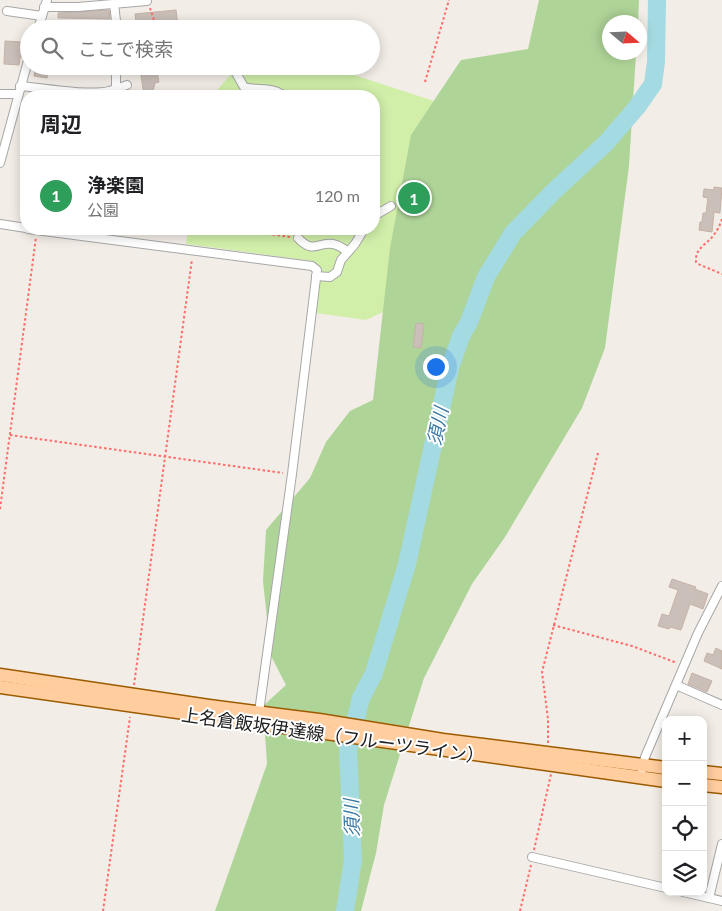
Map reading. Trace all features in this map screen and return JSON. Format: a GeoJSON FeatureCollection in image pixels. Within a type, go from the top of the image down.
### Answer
{"type":"FeatureCollection","features":[{"type":"Feature","properties":{"kind":"main road","name":"上名倉飯坂伊達線（フルーツライン）"},"geometry":{"type":"LineString","coordinates":[[0,675],[318,733],[548,753],[662,768]]}},
{"type":"Feature","properties":{"kind":"main road","name":"上名倉飯坂伊達線（フルーツライン）"},"geometry":{"type":"LineString","coordinates":[[0,687],[259,712],[319,720],[552,766],[662,781]]}},
{"type":"Feature","properties":{"kind":"main road"},"geometry":{"type":"LineString","coordinates":[[707,772],[722,774]]}},
{"type":"Feature","properties":{"kind":"main road"},"geometry":{"type":"LineString","coordinates":[[707,785],[722,787]]}},
{"type":"Feature","properties":{"kind":"street"},"geometry":{"type":"LineString","coordinates":[[41,20],[46,4],[78,8],[147,1]]}},
{"type":"Feature","properties":{"kind":"street"},"geometry":{"type":"LineString","coordinates":[[114,4],[116,20]]}},
{"type":"Feature","properties":{"kind":"street"},"geometry":{"type":"LineString","coordinates":[[7,11],[42,16]]}},
{"type":"Feature","properties":{"kind":"street"},"geometry":{"type":"LineString","coordinates":[[0,163],[24,75]]}},
{"type":"Feature","properties":{"kind":"street"},"geometry":{"type":"LineString","coordinates":[[116,75],[116,88]]}},
{"type":"Feature","properties":{"kind":"street"},"geometry":{"type":"LineString","coordinates":[[237,75],[244,87],[274,90]]}},
{"type":"Feature","properties":{"kind":"street"},"geometry":{"type":"LineString","coordinates":[[113,90],[128,85]]}},
{"type":"Feature","properties":{"kind":"street"},"geometry":{"type":"LineString","coordinates":[[0,94],[19,90]]}},
{"type":"Feature","properties":{"kind":"street"},"geometry":{"type":"LineString","coordinates":[[380,212],[391,206]]}},
{"type":"Feature","properties":{"kind":"street"},"geometry":{"type":"LineString","coordinates":[[0,224],[20,228]]}},
{"type":"Feature","properties":{"kind":"street"},"geometry":{"type":"LineString","coordinates":[[75,235],[312,266],[317,270],[292,474],[259,712]]}},
{"type":"Feature","properties":{"kind":"street"},"geometry":{"type":"LineString","coordinates":[[316,276],[330,277],[336,272],[341,260],[360,235]]}},
{"type":"Feature","properties":{"kind":"street"},"geometry":{"type":"LineString","coordinates":[[298,238],[310,246],[332,244],[348,252]]}},
{"type":"Feature","properties":{"kind":"street"},"geometry":{"type":"LineString","coordinates":[[639,779],[642,765],[676,684],[698,633],[722,586]]}},
{"type":"Feature","properties":{"kind":"street"},"geometry":{"type":"LineString","coordinates":[[676,684],[722,706]]}},
{"type":"Feature","properties":{"kind":"street"},"geometry":{"type":"LineString","coordinates":[[710,898],[722,844]]}},
{"type":"Feature","properties":{"kind":"street"},"geometry":{"type":"LineString","coordinates":[[532,857],[662,887]]}},
{"type":"Feature","properties":{"kind":"street"},"geometry":{"type":"LineString","coordinates":[[701,896],[722,901]]}},
{"type":"Feature","properties":{"kind":"path"},"geometry":{"type":"LineString","coordinates":[[425,82],[449,0]]}},
{"type":"Feature","properties":{"kind":"path"},"geometry":{"type":"LineString","coordinates":[[147,1],[155,20]]}},
{"type":"Feature","properties":{"kind":"path"},"geometry":{"type":"LineString","coordinates":[[722,219],[716,232],[698,250],[696,257],[698,264],[722,274]]}},
{"type":"Feature","properties":{"kind":"path"},"geometry":{"type":"LineString","coordinates":[[0,509],[37,235]]}},
{"type":"Feature","properties":{"kind":"path"},"geometry":{"type":"LineString","coordinates":[[277,235],[298,238],[302,235]]}},
{"type":"Feature","properties":{"kind":"path"},"geometry":{"type":"LineString","coordinates":[[103,911],[193,251]]}},
{"type":"Feature","properties":{"kind":"path"},"geometry":{"type":"LineString","coordinates":[[10,435],[292,474]]}},
{"type":"Feature","properties":{"kind":"path"},"geometry":{"type":"LineString","coordinates":[[548,753],[548,718],[542,672],[598,453]]}},
{"type":"Feature","properties":{"kind":"path"},"geometry":{"type":"LineString","coordinates":[[553,626],[632,646],[684,666]]}},
{"type":"Feature","properties":{"kind":"path"},"geometry":{"type":"LineString","coordinates":[[520,911],[552,766]]}},
{"type":"Feature","properties":{"kind":"green space"},"geometry":{"type":"Polygon","coordinates":[[[539,0],[639,0],[638,15],[602,15],[602,60],[636,60],[629,166],[605,348],[582,408],[505,537],[472,584],[424,678],[384,805],[376,853],[361,911],[215,911],[267,764],[263,706],[286,685],[271,656],[263,581],[266,530],[310,478],[326,442],[350,411],[373,400],[390,248],[411,135],[461,60],[528,49],[539,0]]]}},
{"type":"Feature","properties":{"kind":"green space"},"geometry":{"type":"Polygon","coordinates":[[[230,75],[354,75],[446,105],[422,294],[366,320],[316,313],[322,269],[313,261],[186,244],[187,235],[380,235],[380,90],[217,90],[230,75]]]}},
{"type":"Feature","properties":{"kind":"building"},"geometry":{"type":"Polygon","coordinates":[[[109,10],[110,19],[58,18],[58,13],[109,10]]]}},
{"type":"Feature","properties":{"kind":"building"},"geometry":{"type":"Polygon","coordinates":[[[176,10],[177,20],[136,20],[135,14],[176,10]]]}},
{"type":"Feature","properties":{"kind":"building"},"geometry":{"type":"Polygon","coordinates":[[[5,41],[20,42],[19,65],[4,64],[5,41]]]}},
{"type":"Feature","properties":{"kind":"building"},"geometry":{"type":"Polygon","coordinates":[[[34,75],[48,75],[47,78],[34,75]]]}},
{"type":"Feature","properties":{"kind":"building"},"geometry":{"type":"Polygon","coordinates":[[[141,75],[158,75],[159,82],[155,83],[153,90],[143,90],[141,75]]]}},
{"type":"Feature","properties":{"kind":"building"},"geometry":{"type":"Polygon","coordinates":[[[714,187],[722,188],[720,213],[714,212],[712,232],[699,230],[703,213],[706,213],[708,198],[703,197],[704,189],[714,190],[714,187]]]}},
{"type":"Feature","properties":{"kind":"building"},"geometry":{"type":"Polygon","coordinates":[[[416,323],[424,324],[421,348],[413,347],[416,323]]]}},
{"type":"Feature","properties":{"kind":"building"},"geometry":{"type":"Polygon","coordinates":[[[672,579],[696,587],[695,589],[708,594],[703,609],[690,604],[681,630],[658,626],[662,614],[669,616],[678,590],[669,587],[672,579]]]}},
{"type":"Feature","properties":{"kind":"building"},"geometry":{"type":"Polygon","coordinates":[[[716,648],[722,651],[722,669],[704,661],[707,653],[713,655],[716,648]]]}},
{"type":"Feature","properties":{"kind":"building"},"geometry":{"type":"Polygon","coordinates":[[[692,673],[712,681],[707,692],[688,684],[692,673]]]}},
{"type":"Feature","properties":{"kind":"waterway","name":"須川"},"geometry":{"type":"LineString","coordinates":[[345,911],[353,860],[348,750],[361,698],[374,673],[407,564],[450,368],[461,336],[469,322],[486,277],[513,233],[554,191],[606,143],[637,107],[653,84],[656,62],[657,0]]}},
{"type":"Feature","properties":{"kind":"place","name":"浄楽園"},"geometry":{"type":"Point","coordinates":[414,198]}}]}
